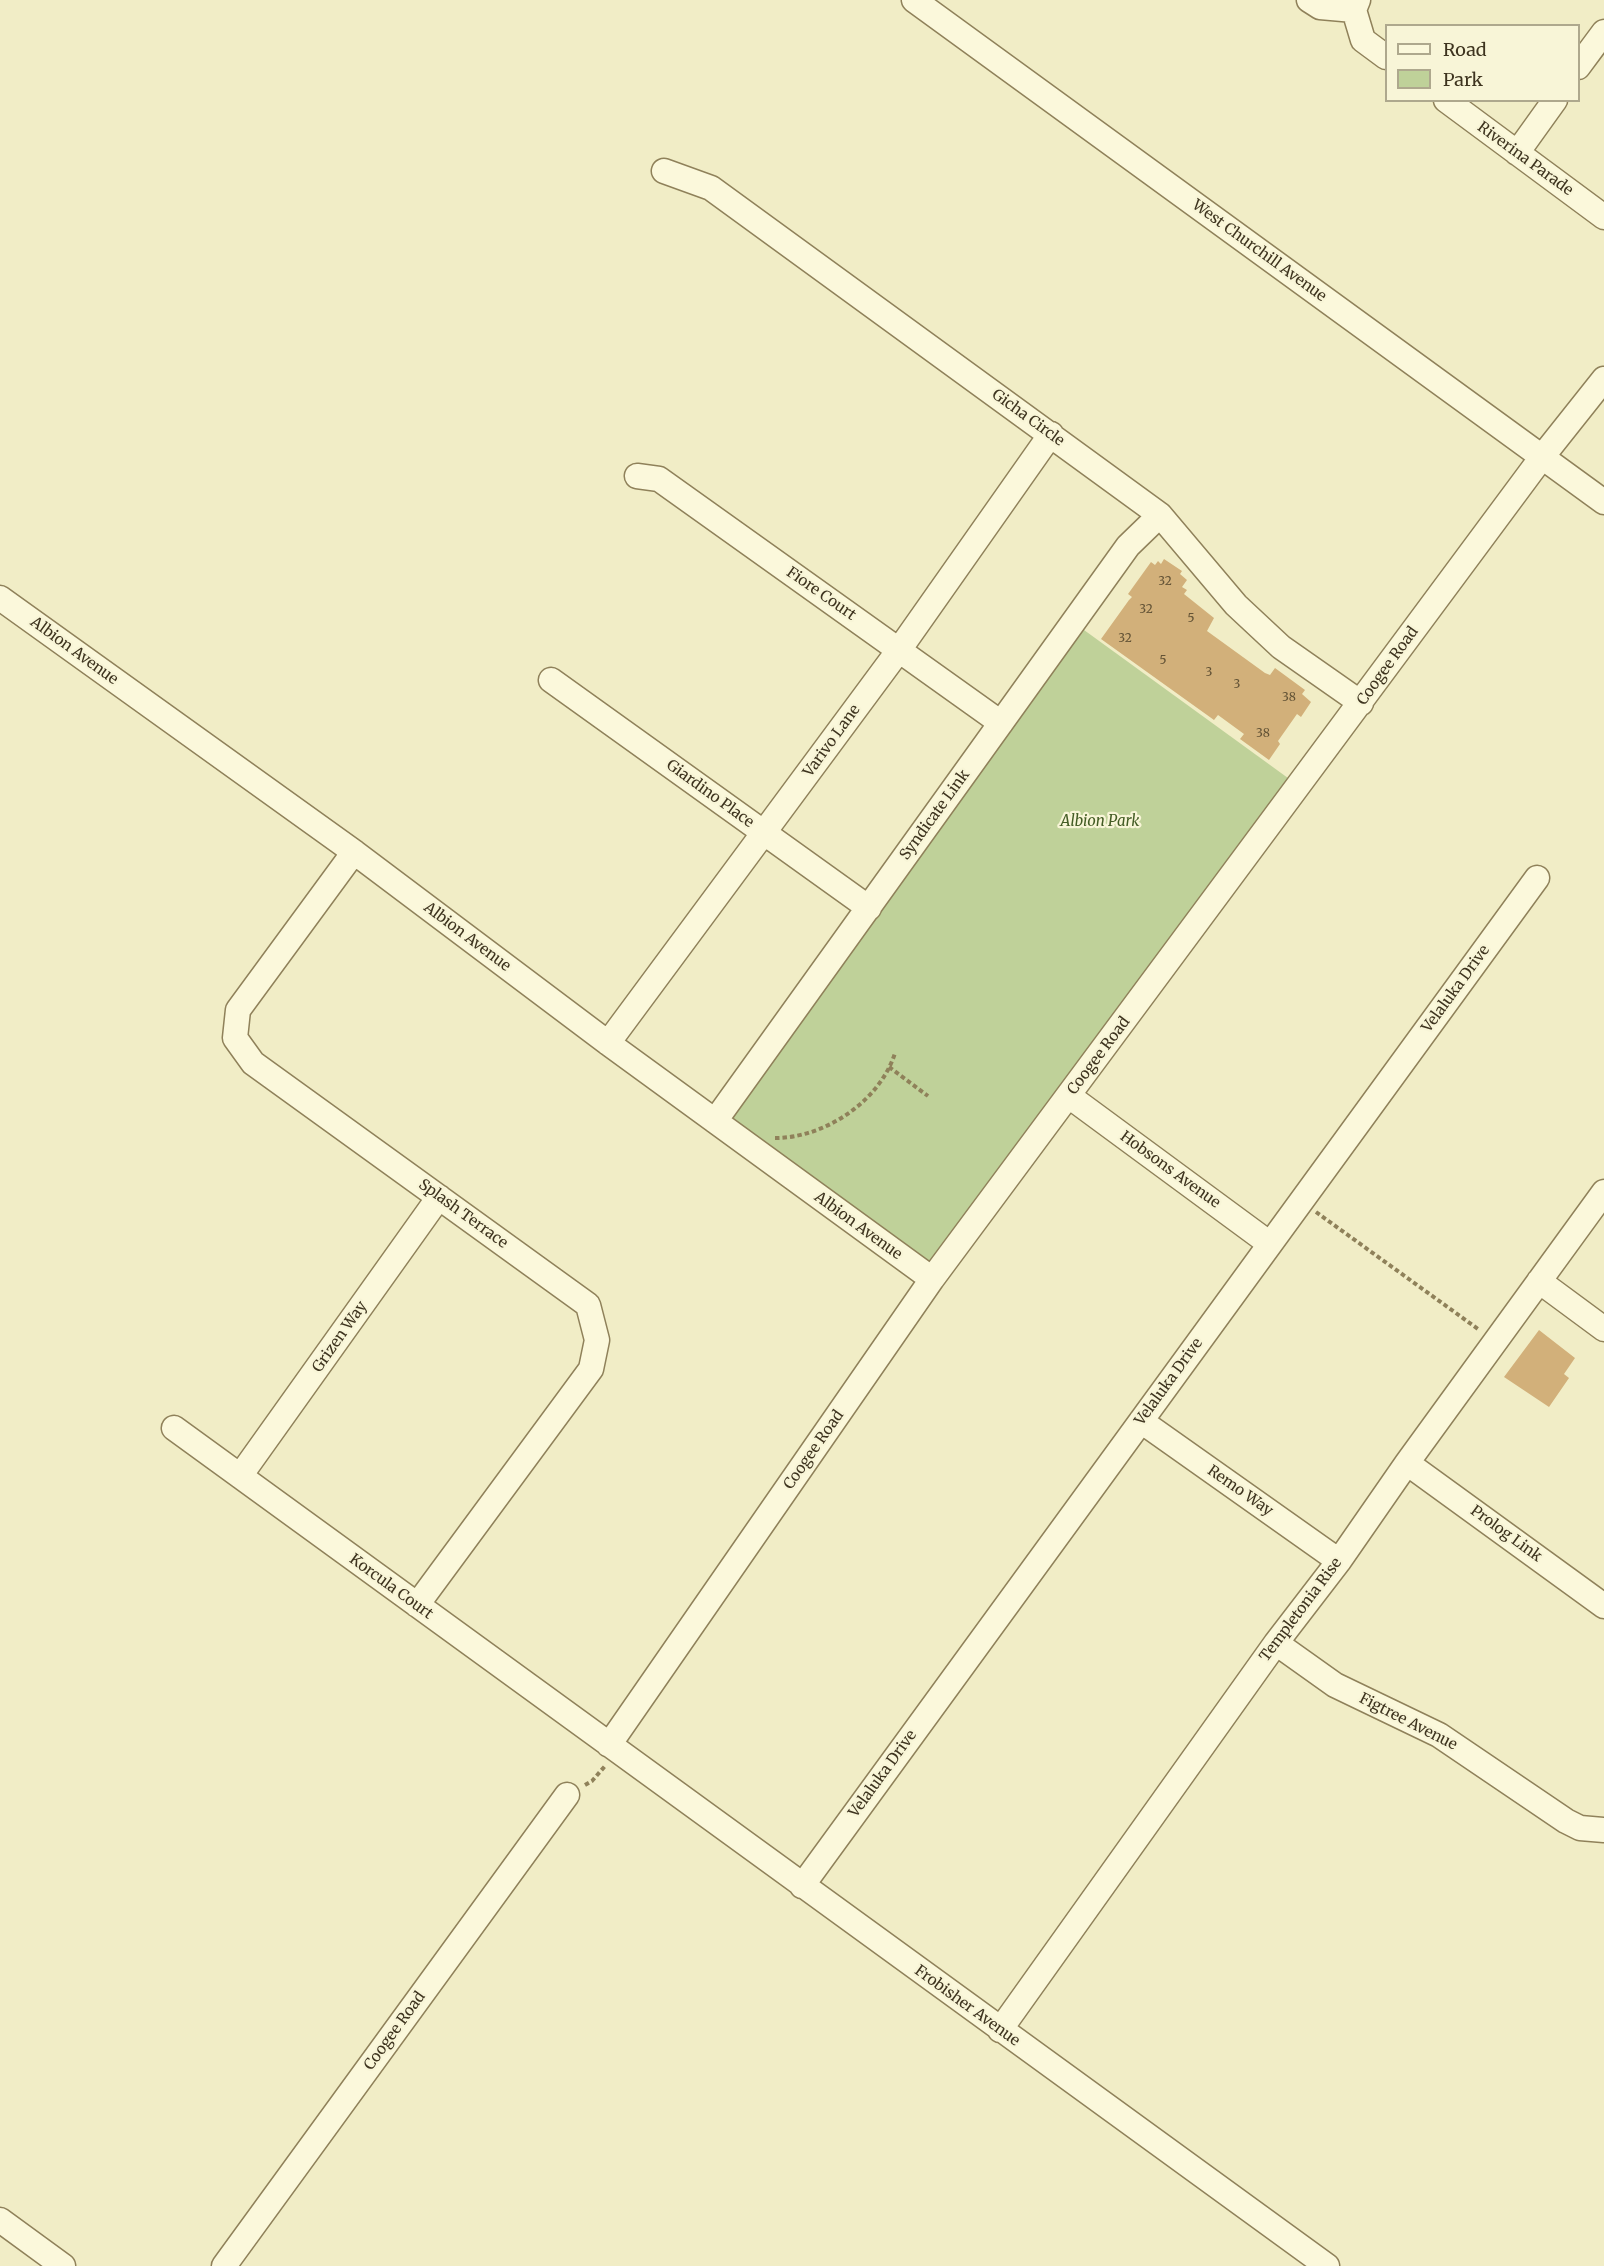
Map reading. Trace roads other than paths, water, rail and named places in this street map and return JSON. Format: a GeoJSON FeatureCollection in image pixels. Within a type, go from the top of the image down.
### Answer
{"type":"FeatureCollection","features":[{"type":"Feature","properties":{"kind":"street","name":"West Churchill Avenue"},"geometry":{"type":"LineString","coordinates":[[914,0],[1604,502]]}},
{"type":"Feature","properties":{"kind":"street"},"geometry":{"type":"LineString","coordinates":[[1309,0],[1320,7],[1356,5],[1364,40],[1385,56]]}},
{"type":"Feature","properties":{"kind":"street"},"geometry":{"type":"LineString","coordinates":[[1580,64],[1604,32]]}},
{"type":"Feature","properties":{"kind":"street","name":"Riverina Parade"},"geometry":{"type":"LineString","coordinates":[[1449,102],[1604,217]]}},
{"type":"Feature","properties":{"kind":"street"},"geometry":{"type":"LineString","coordinates":[[1517,153],[1554,102]]}},
{"type":"Feature","properties":{"kind":"street","name":"Gicha Circle"},"geometry":{"type":"LineString","coordinates":[[664,171],[711,188],[1160,515],[1236,605],[1281,647],[1361,704]]}},
{"type":"Feature","properties":{"kind":"street","name":"Coogee Road"},"geometry":{"type":"LineString","coordinates":[[612,1748],[932,1280],[1542,458],[1604,379]]}},
{"type":"Feature","properties":{"kind":"street","name":"Varivo Lane"},"geometry":{"type":"LineString","coordinates":[[608,1043],[899,650],[1051,434]]}},
{"type":"Feature","properties":{"kind":"street","name":"Fiore Court"},"geometry":{"type":"LineString","coordinates":[[637,476],[659,479],[1001,723]]}},
{"type":"Feature","properties":{"kind":"street","name":"Syndicate Link"},"geometry":{"type":"LineString","coordinates":[[716,1121],[1128,546],[1160,515]]}},
{"type":"Feature","properties":{"kind":"street","name":"Albion Avenue"},"geometry":{"type":"LineString","coordinates":[[0,598],[354,852],[608,1043],[932,1280]]}},
{"type":"Feature","properties":{"kind":"street","name":"Giardino Place"},"geometry":{"type":"LineString","coordinates":[[551,680],[868,908]]}},
{"type":"Feature","properties":{"kind":"street","name":"Splash Terrace"},"geometry":{"type":"LineString","coordinates":[[354,852],[238,1010],[235,1038],[253,1063],[588,1305],[597,1340],[591,1369],[417,1605]]}},
{"type":"Feature","properties":{"kind":"street","name":"Velaluka Drive"},"geometry":{"type":"LineString","coordinates":[[802,1886],[1537,878]]}},
{"type":"Feature","properties":{"kind":"street","name":"Hobsons Avenue"},"geometry":{"type":"LineString","coordinates":[[1069,1096],[1270,1244]]}},
{"type":"Feature","properties":{"kind":"street","name":"Templetonia Rise"},"geometry":{"type":"LineString","coordinates":[[1000,2030],[1276,1643],[1339,1561],[1407,1463],[1604,1192]]}},
{"type":"Feature","properties":{"kind":"street","name":"Grizen Way"},"geometry":{"type":"LineString","coordinates":[[240,1476],[439,1197]]}},
{"type":"Feature","properties":{"kind":"street"},"geometry":{"type":"LineString","coordinates":[[1539,1281],[1604,1329]]}},
{"type":"Feature","properties":{"kind":"street","name":"Remo Way"},"geometry":{"type":"LineString","coordinates":[[1141,1420],[1339,1561]]}},
{"type":"Feature","properties":{"kind":"street","name":"Korcula Court"},"geometry":{"type":"LineString","coordinates":[[174,1428],[612,1748]]}},
{"type":"Feature","properties":{"kind":"street","name":"Prolog Link"},"geometry":{"type":"LineString","coordinates":[[1407,1463],[1604,1606]]}},
{"type":"Feature","properties":{"kind":"street","name":"Figtree Avenue"},"geometry":{"type":"LineString","coordinates":[[1276,1643],[1335,1685],[1439,1735],[1566,1821],[1580,1828],[1604,1830]]}},
{"type":"Feature","properties":{"kind":"street","name":"Frobisher Avenue"},"geometry":{"type":"LineString","coordinates":[[612,1748],[1327,2266]]}},
{"type":"Feature","properties":{"kind":"street","name":"Coogee Road"},"geometry":{"type":"LineString","coordinates":[[224,2266],[567,1795]]}},
{"type":"Feature","properties":{"kind":"street"},"geometry":{"type":"LineString","coordinates":[[0,2220],[63,2266]]}},
{"type":"Feature","properties":{"kind":"park label","name":"Albion Park"},"geometry":{"type":"Point","coordinates":[1100,822]}}]}
